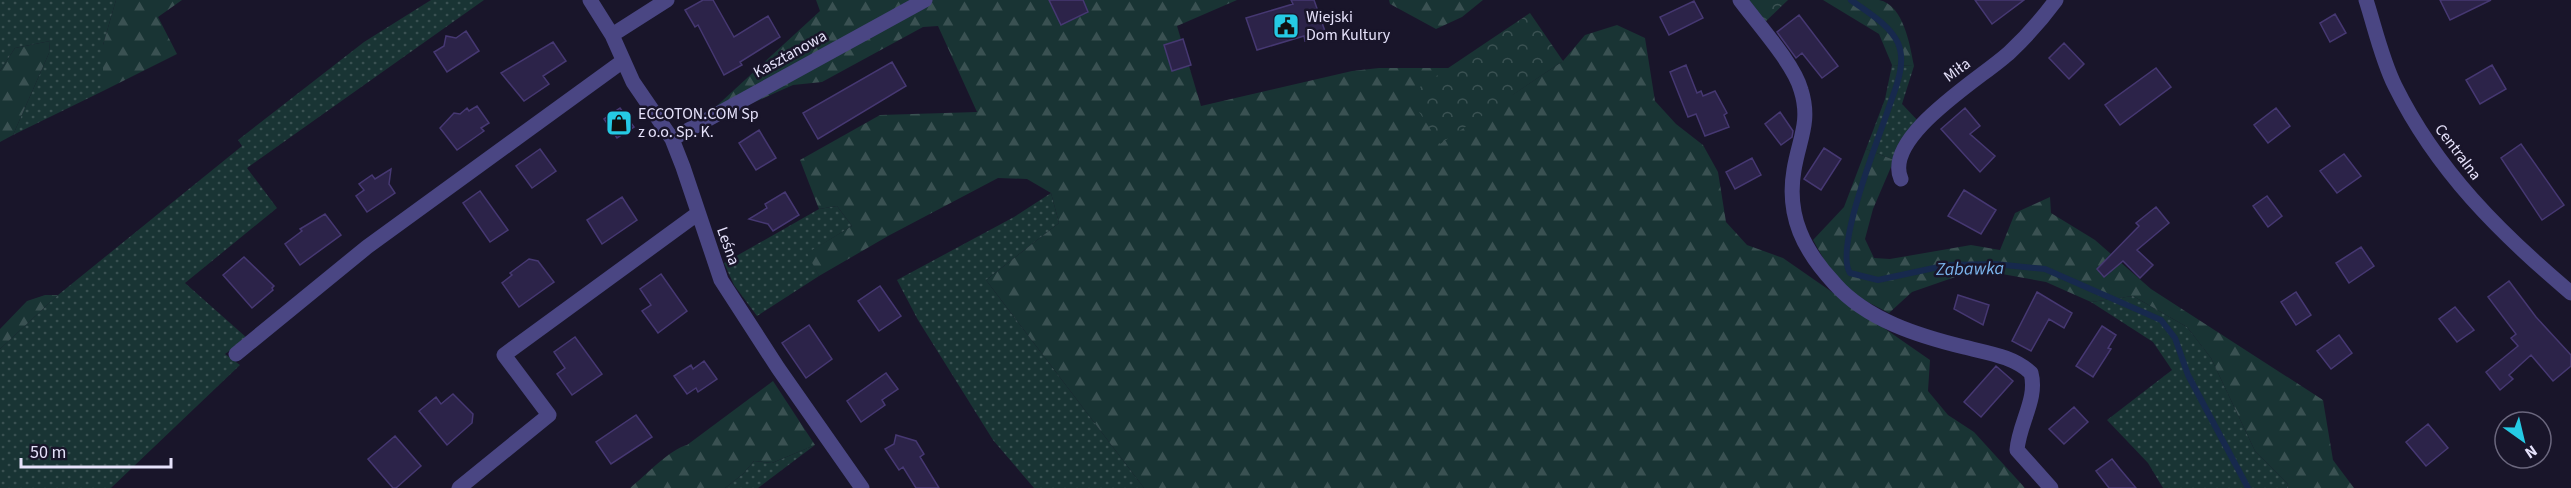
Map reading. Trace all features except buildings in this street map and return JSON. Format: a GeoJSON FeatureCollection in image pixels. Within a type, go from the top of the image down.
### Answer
{"type":"FeatureCollection","features":[{"type":"Feature","properties":{"kind":"street","name":"Leśna"},"geometry":{"type":"LineString","coordinates":[[590,0],[612,35],[633,82],[672,139],[721,280],[778,368],[862,488]]}},
{"type":"Feature","properties":{"kind":"street"},"geometry":{"type":"LineString","coordinates":[[612,35],[667,0]]}},
{"type":"Feature","properties":{"kind":"street","name":"Kasztanowa"},"geometry":{"type":"LineString","coordinates":[[672,139],[925,0]]}},
{"type":"Feature","properties":{"kind":"street"},"geometry":{"type":"LineString","coordinates":[[1740,0],[1788,66],[1801,88],[1806,116],[1793,171],[1791,206],[1808,252],[1837,287],[1880,319],[1960,346],[2008,358],[2031,373],[2034,384],[2018,434],[2017,450],[2051,488]]}},
{"type":"Feature","properties":{"kind":"street","name":"Miła"},"geometry":{"type":"LineString","coordinates":[[1901,179],[1899,174],[1902,154],[1916,133],[1943,102],[2009,53],[2041,21],[2056,0]]}},
{"type":"Feature","properties":{"kind":"street","name":"Centralna"},"geometry":{"type":"LineString","coordinates":[[2366,0],[2394,84],[2426,143],[2459,185],[2516,246],[2571,293]]}},
{"type":"Feature","properties":{"kind":"street"},"geometry":{"type":"LineString","coordinates":[[236,354],[367,248],[623,62]]}},
{"type":"Feature","properties":{"kind":"street"},"geometry":{"type":"LineString","coordinates":[[459,488],[549,415],[504,355],[697,214]]}},
{"type":"Feature","properties":{"kind":"green space"},"geometry":{"type":"Polygon","coordinates":[[[0,0],[116,0],[103,45],[103,91],[13,135],[49,53],[50,41],[15,48],[0,71],[0,0]]]}},
{"type":"Feature","properties":{"kind":"green space"},"geometry":{"type":"Polygon","coordinates":[[[116,0],[182,0],[158,17],[177,54],[103,91],[103,45],[116,0]]]}},
{"type":"Feature","properties":{"kind":"green space"},"geometry":{"type":"Polygon","coordinates":[[[431,0],[484,0],[247,168],[277,208],[185,283],[247,338],[225,354],[240,365],[111,488],[0,488],[0,349],[58,295],[242,146],[238,140],[364,42],[431,0]]]}},
{"type":"Feature","properties":{"kind":"green space"},"geometry":{"type":"Polygon","coordinates":[[[816,0],[1237,0],[1177,26],[1201,106],[1352,71],[1379,68],[1449,68],[1512,95],[1563,61],[1585,35],[1617,25],[1645,38],[1655,101],[1676,124],[1703,145],[1718,172],[1726,222],[1747,245],[1783,258],[1930,360],[1928,391],[1948,415],[1974,432],[2025,488],[1144,488],[986,280],[1059,223],[1051,193],[1027,179],[998,178],[888,236],[819,276],[807,253],[852,226],[837,206],[819,209],[800,160],[880,115],[977,112],[938,26],[923,27],[822,82],[793,85],[739,109],[710,112],[820,11],[816,0]]]}},
{"type":"Feature","properties":{"kind":"green space"},"geometry":{"type":"Polygon","coordinates":[[[1389,0],[1483,0],[1462,17],[1436,29],[1390,4],[1389,0]]]}},
{"type":"Feature","properties":{"kind":"green space"},"geometry":{"type":"Polygon","coordinates":[[[1748,0],[1788,0],[1765,22],[1748,0]]]}},
{"type":"Feature","properties":{"kind":"green space"},"geometry":{"type":"Polygon","coordinates":[[[1823,0],[1879,0],[1888,3],[1904,27],[1914,66],[1892,65],[1879,34],[1823,0]]]}},
{"type":"Feature","properties":{"kind":"green space"},"geometry":{"type":"Polygon","coordinates":[[[1530,13],[1563,61],[1440,144],[1408,95],[1530,13]]]}},
{"type":"Feature","properties":{"kind":"green space"},"geometry":{"type":"Polygon","coordinates":[[[50,41],[49,53],[13,135],[0,142],[0,71],[15,48],[50,41]]]}},
{"type":"Feature","properties":{"kind":"green space"},"geometry":{"type":"Polygon","coordinates":[[[1892,65],[1914,66],[1902,104],[1920,123],[1894,160],[1866,149],[1885,99],[1892,65]]]}},
{"type":"Feature","properties":{"kind":"green space"},"geometry":{"type":"Polygon","coordinates":[[[1866,149],[1894,160],[1873,209],[1865,239],[1874,258],[1890,259],[1971,245],[2000,250],[2015,213],[2050,197],[2051,213],[2095,240],[2151,289],[2323,400],[2333,460],[2354,488],[2287,488],[2288,484],[2255,451],[2211,358],[2187,327],[2133,296],[2091,302],[2046,282],[1991,272],[1958,276],[1912,292],[1889,313],[1858,297],[1830,270],[1813,240],[1844,207],[1866,149]]]}},
{"type":"Feature","properties":{"kind":"green space"},"geometry":{"type":"Polygon","coordinates":[[[1051,193],[1059,223],[986,280],[1144,488],[1034,488],[993,440],[918,320],[897,280],[1014,217],[1051,193]]]}},
{"type":"Feature","properties":{"kind":"green space"},"geometry":{"type":"Polygon","coordinates":[[[837,206],[852,226],[808,253],[819,276],[757,316],[734,285],[724,263],[819,209],[837,206]]]}},
{"type":"Feature","properties":{"kind":"green space"},"geometry":{"type":"Polygon","coordinates":[[[45,295],[58,295],[0,349],[0,329],[27,301],[45,295]]]}},
{"type":"Feature","properties":{"kind":"green space"},"geometry":{"type":"Polygon","coordinates":[[[2133,296],[2187,327],[2211,358],[2255,451],[2288,484],[2287,488],[2163,488],[2148,463],[2107,420],[2172,370],[2153,342],[2091,302],[2133,296]]]}},
{"type":"Feature","properties":{"kind":"green space"},"geometry":{"type":"Polygon","coordinates":[[[773,381],[815,445],[772,463],[754,461],[743,474],[725,488],[630,488],[665,457],[687,445],[773,381]]]}},
{"type":"Feature","properties":{"kind":"green space"},"geometry":{"type":"Polygon","coordinates":[[[815,445],[758,488],[725,488],[743,474],[754,461],[772,463],[815,445]]]}},
{"type":"Feature","properties":{"kind":"waterway","name":"Zabawka"},"geometry":{"type":"LineString","coordinates":[[1851,0],[1877,19],[1894,36],[1900,51],[1901,68],[1852,219],[1847,260],[1850,273],[1878,280],[1948,265],[1995,264],[2045,269],[2161,320],[2175,338],[2188,375],[2248,488]]}},
{"type":"Feature","properties":{"kind":"place","name":"Wiejski Dom Kultury"},"geometry":{"type":"Point","coordinates":[1286,26]}},
{"type":"Feature","properties":{"kind":"place","name":"ECCOTON.COM Sp z o.o. Sp. K."},"geometry":{"type":"Point","coordinates":[619,123]}}]}
